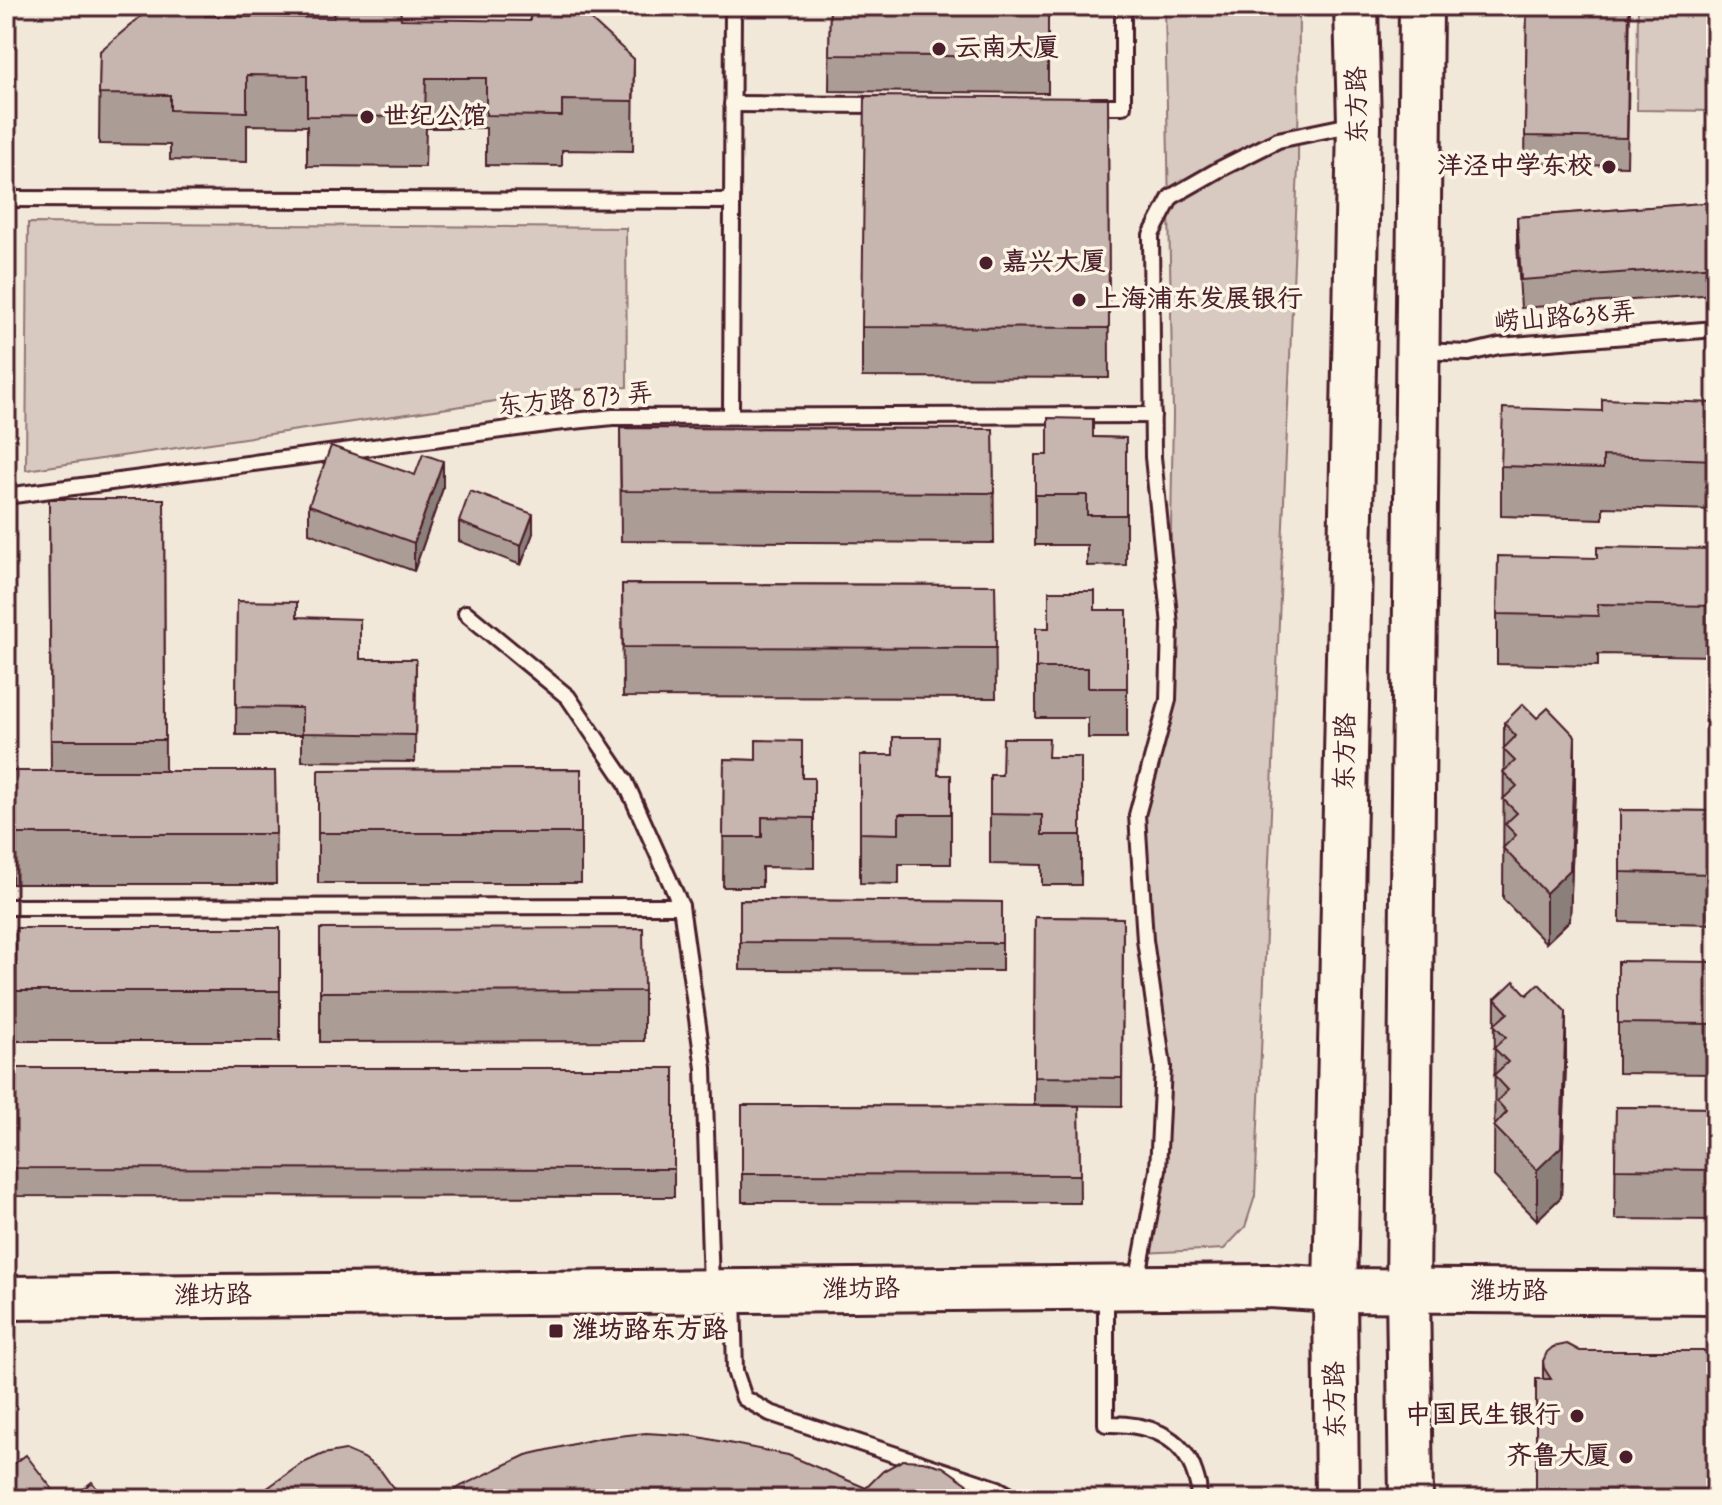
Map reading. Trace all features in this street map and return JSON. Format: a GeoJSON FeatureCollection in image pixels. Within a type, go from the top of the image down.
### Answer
{"type":"FeatureCollection","features":[{"type":"Feature","properties":{"kind":"main road","name":"东方路"},"geometry":{"type":"LineString","coordinates":[[1337,1499],[1335,1290],[1359,123],[1356,6]]}},
{"type":"Feature","properties":{"kind":"main road"},"geometry":{"type":"LineString","coordinates":[[1411,1499],[1408,1291],[1421,6]]}},
{"type":"Feature","properties":{"kind":"main road","name":"潍坊路"},"geometry":{"type":"LineString","coordinates":[[6,1298],[1270,1286],[1335,1290],[1716,1293]]}},
{"type":"Feature","properties":{"kind":"lane"},"geometry":{"type":"LineString","coordinates":[[731,415],[733,6]]}},
{"type":"Feature","properties":{"kind":"lane"},"geometry":{"type":"LineString","coordinates":[[1077,106],[1123,106],[1123,6]]}},
{"type":"Feature","properties":{"kind":"lane"},"geometry":{"type":"LineString","coordinates":[[732,104],[894,105]]}},
{"type":"Feature","properties":{"kind":"lane"},"geometry":{"type":"LineString","coordinates":[[1197,1499],[1200,1490],[1189,1457],[1169,1436],[1127,1423],[1106,1424],[1121,1288],[1158,1170],[1163,1067],[1145,940],[1137,815],[1168,700],[1170,625],[1153,457],[1151,235],[1171,197],[1278,140],[1359,123]]}},
{"type":"Feature","properties":{"kind":"lane"},"geometry":{"type":"LineString","coordinates":[[6,199],[732,201]]}},
{"type":"Feature","properties":{"kind":"lane","name":"崂山路638弄"},"geometry":{"type":"LineString","coordinates":[[1419,351],[1469,353],[1499,346],[1716,329]]}},
{"type":"Feature","properties":{"kind":"lane","name":"东方路 873 弄"},"geometry":{"type":"LineString","coordinates":[[6,496],[613,417],[1153,415]]}},
{"type":"Feature","properties":{"kind":"lane"},"geometry":{"type":"LineString","coordinates":[[466,613],[568,697],[625,781],[681,906],[704,1068],[722,1291],[735,1371],[744,1398],[770,1413],[998,1489],[1016,1499]]}},
{"type":"Feature","properties":{"kind":"lane"},"geometry":{"type":"LineString","coordinates":[[6,907],[681,906]]}},
{"type":"Feature","properties":{"kind":"shaded area"},"geometry":{"type":"Polygon","coordinates":[[[1165,6],[1299,6],[1298,166],[1255,1196],[1245,1227],[1224,1249],[1142,1253],[1163,1067],[1137,815],[1168,700],[1173,414],[1165,6]]]}},
{"type":"Feature","properties":{"kind":"shaded area"},"geometry":{"type":"Polygon","coordinates":[[[1638,6],[1716,6],[1716,111],[1637,110],[1638,6]]]}},
{"type":"Feature","properties":{"kind":"shaded area"},"geometry":{"type":"Polygon","coordinates":[[[28,223],[626,228],[627,387],[571,390],[26,470],[28,223]]]}},
{"type":"Feature","properties":{"kind":"building"},"geometry":{"type":"Polygon","coordinates":[[[153,6],[205,6],[205,16],[334,18],[334,6],[400,6],[401,19],[530,21],[530,8],[579,9],[634,59],[633,101],[562,100],[562,116],[486,115],[486,78],[426,78],[425,117],[307,116],[307,76],[247,75],[247,112],[170,110],[170,95],[99,94],[100,51],[153,6]]]}},
{"type":"Feature","properties":{"kind":"building"},"geometry":{"type":"Polygon","coordinates":[[[830,6],[1048,6],[1048,57],[829,55],[830,6]]]}},
{"type":"Feature","properties":{"kind":"building"},"geometry":{"type":"Polygon","coordinates":[[[1527,6],[1629,6],[1627,138],[1525,136],[1527,6]]]}},
{"type":"Feature","properties":{"kind":"building","name":"嘉兴大厦"},"geometry":{"type":"Polygon","coordinates":[[[865,96],[1108,98],[1109,328],[862,327],[865,96]]]}},
{"type":"Feature","properties":{"kind":"building"},"geometry":{"type":"Polygon","coordinates":[[[1716,202],[1716,266],[1521,280],[1517,217],[1716,202]]]}},
{"type":"Feature","properties":{"kind":"building"},"geometry":{"type":"Polygon","coordinates":[[[1602,399],[1716,403],[1716,460],[1603,456],[1603,469],[1501,466],[1503,408],[1602,411],[1602,399]]]}},
{"type":"Feature","properties":{"kind":"building"},"geometry":{"type":"Polygon","coordinates":[[[1048,418],[1093,419],[1093,437],[1126,438],[1126,515],[1087,515],[1087,495],[1035,495],[1035,455],[1048,455],[1048,418]]]}},
{"type":"Feature","properties":{"kind":"building"},"geometry":{"type":"Polygon","coordinates":[[[620,428],[993,429],[994,493],[621,491],[620,428]]]}},
{"type":"Feature","properties":{"kind":"building"},"geometry":{"type":"Polygon","coordinates":[[[331,446],[415,475],[423,454],[443,461],[414,543],[309,505],[331,446]]]}},
{"type":"Feature","properties":{"kind":"building"},"geometry":{"type":"Polygon","coordinates":[[[470,491],[533,514],[521,546],[459,522],[470,491]]]}},
{"type":"Feature","properties":{"kind":"building"},"geometry":{"type":"Polygon","coordinates":[[[49,499],[164,499],[165,740],[51,740],[49,499]]]}},
{"type":"Feature","properties":{"kind":"building"},"geometry":{"type":"Polygon","coordinates":[[[1597,547],[1716,549],[1716,606],[1598,604],[1598,616],[1497,614],[1498,556],[1597,558],[1597,547]]]}},
{"type":"Feature","properties":{"kind":"building"},"geometry":{"type":"Polygon","coordinates":[[[622,584],[995,585],[996,648],[623,647],[622,584]]]}},
{"type":"Feature","properties":{"kind":"building"},"geometry":{"type":"Polygon","coordinates":[[[1049,591],[1095,591],[1095,610],[1127,610],[1127,688],[1088,688],[1088,668],[1036,668],[1036,628],[1049,628],[1049,591]]]}},
{"type":"Feature","properties":{"kind":"building"},"geometry":{"type":"Polygon","coordinates":[[[237,601],[297,602],[297,617],[360,619],[360,659],[416,659],[415,735],[302,733],[302,708],[236,707],[237,601]]]}},
{"type":"Feature","properties":{"kind":"building"},"geometry":{"type":"Polygon","coordinates":[[[1523,704],[1537,718],[1548,708],[1575,736],[1570,870],[1546,893],[1503,848],[1516,835],[1505,824],[1517,813],[1503,799],[1517,786],[1503,772],[1515,761],[1503,749],[1516,736],[1504,723],[1523,704]]]}},
{"type":"Feature","properties":{"kind":"building"},"geometry":{"type":"Polygon","coordinates":[[[893,737],[939,737],[938,775],[951,775],[951,814],[899,814],[899,834],[860,833],[860,755],[893,755],[893,737]]]}},
{"type":"Feature","properties":{"kind":"building"},"geometry":{"type":"Polygon","coordinates":[[[1003,738],[1049,738],[1048,757],[1081,757],[1081,835],[1042,835],[1042,815],[990,814],[990,775],[1002,775],[1003,738]]]}},
{"type":"Feature","properties":{"kind":"building"},"geometry":{"type":"Polygon","coordinates":[[[756,740],[802,741],[802,778],[814,778],[814,818],[762,817],[762,837],[723,837],[724,759],[756,760],[756,740]]]}},
{"type":"Feature","properties":{"kind":"building"},"geometry":{"type":"Polygon","coordinates":[[[581,769],[581,833],[318,833],[318,770],[581,769]]]}},
{"type":"Feature","properties":{"kind":"building"},"geometry":{"type":"Polygon","coordinates":[[[12,771],[275,771],[276,834],[12,834],[12,771]]]}},
{"type":"Feature","properties":{"kind":"building"},"geometry":{"type":"Polygon","coordinates":[[[1620,810],[1716,811],[1716,874],[1620,872],[1620,810]]]}},
{"type":"Feature","properties":{"kind":"building"},"geometry":{"type":"Polygon","coordinates":[[[740,900],[1002,902],[1002,943],[740,942],[740,900]]]}},
{"type":"Feature","properties":{"kind":"building"},"geometry":{"type":"Polygon","coordinates":[[[1035,917],[1123,918],[1122,1078],[1034,1077],[1035,917]]]}},
{"type":"Feature","properties":{"kind":"building"},"geometry":{"type":"Polygon","coordinates":[[[16,928],[280,928],[280,991],[16,991],[16,928]]]}},
{"type":"Feature","properties":{"kind":"building"},"geometry":{"type":"Polygon","coordinates":[[[643,928],[644,991],[320,992],[320,929],[643,928]]]}},
{"type":"Feature","properties":{"kind":"building"},"geometry":{"type":"Polygon","coordinates":[[[1618,961],[1716,962],[1716,1024],[1618,1023],[1618,961]]]}},
{"type":"Feature","properties":{"kind":"building"},"geometry":{"type":"Polygon","coordinates":[[[1514,981],[1527,995],[1539,984],[1566,1012],[1561,1147],[1537,1170],[1494,1126],[1507,1112],[1497,1101],[1508,1090],[1494,1075],[1508,1062],[1494,1048],[1506,1037],[1494,1025],[1508,1013],[1495,999],[1514,981]]]}},
{"type":"Feature","properties":{"kind":"building"},"geometry":{"type":"Polygon","coordinates":[[[6,1068],[674,1068],[674,1169],[6,1168],[6,1068]]]}},
{"type":"Feature","properties":{"kind":"building"},"geometry":{"type":"Polygon","coordinates":[[[742,1105],[1079,1106],[1080,1175],[742,1174],[742,1105]]]}},
{"type":"Feature","properties":{"kind":"building"},"geometry":{"type":"Polygon","coordinates":[[[1616,1107],[1716,1108],[1716,1170],[1615,1169],[1616,1107]]]}},
{"type":"Feature","properties":{"kind":"building","name":"齐鲁大厦"},"geometry":{"type":"Polygon","coordinates":[[[1567,1344],[1580,1351],[1716,1351],[1716,1499],[1536,1499],[1536,1379],[1551,1379],[1544,1368],[1547,1352],[1553,1347],[1567,1344]]]}},
{"type":"Feature","properties":{"kind":"building"},"geometry":{"type":"Polygon","coordinates":[[[646,1433],[694,1436],[788,1455],[866,1488],[883,1471],[903,1460],[923,1461],[943,1467],[989,1499],[442,1499],[461,1486],[526,1455],[600,1438],[646,1433]]]}},
{"type":"Feature","properties":{"kind":"building"},"geometry":{"type":"Polygon","coordinates":[[[345,1450],[364,1458],[381,1471],[401,1499],[252,1499],[301,1464],[323,1454],[345,1450]]]}},
{"type":"Feature","properties":{"kind":"building"},"geometry":{"type":"Polygon","coordinates":[[[26,1455],[60,1499],[6,1499],[6,1470],[26,1455]]]}},
{"type":"Feature","properties":{"kind":"building"},"geometry":{"type":"Polygon","coordinates":[[[92,1482],[105,1499],[70,1499],[92,1482]]]}},
{"type":"Feature","properties":{"kind":"place","name":"云南大厦"},"geometry":{"type":"Point","coordinates":[939,49]}},
{"type":"Feature","properties":{"kind":"place","name":"世纪公馆"},"geometry":{"type":"Point","coordinates":[367,117]}},
{"type":"Feature","properties":{"kind":"place","name":"洋泾中学东校"},"geometry":{"type":"Point","coordinates":[1609,167]}},
{"type":"Feature","properties":{"kind":"place","name":"嘉兴大厦"},"geometry":{"type":"Point","coordinates":[986,263]}},
{"type":"Feature","properties":{"kind":"place","name":"上海浦东发展银行"},"geometry":{"type":"Point","coordinates":[1079,300]}},
{"type":"Feature","properties":{"kind":"place","name":"潍坊路东方路"},"geometry":{"type":"Point","coordinates":[556,1331]}},
{"type":"Feature","properties":{"kind":"place","name":"中国民生银行"},"geometry":{"type":"Point","coordinates":[1577,1416]}},
{"type":"Feature","properties":{"kind":"place","name":"齐鲁大厦"},"geometry":{"type":"Point","coordinates":[1626,1457]}}]}
